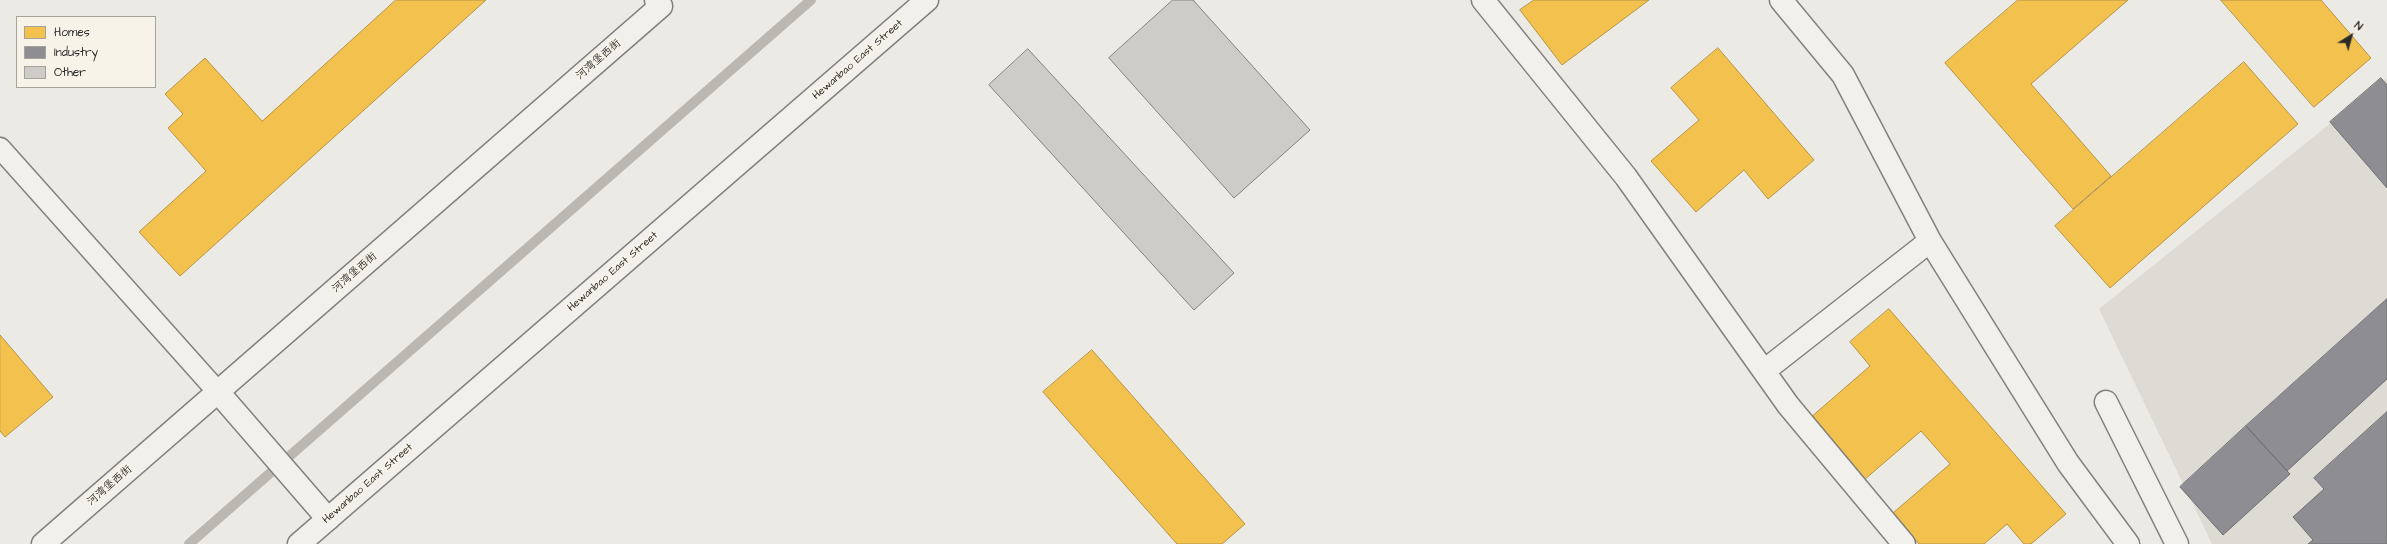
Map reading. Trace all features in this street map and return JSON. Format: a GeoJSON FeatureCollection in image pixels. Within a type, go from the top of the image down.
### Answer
{"type":"FeatureCollection","features":[{"type":"Feature","properties":{"kind":"street","name":"河湾堡西街"},"geometry":{"type":"LineString","coordinates":[[43,544],[660,6],[656,0]]}},
{"type":"Feature","properties":{"kind":"street","name":"Hewanbao East Street"},"geometry":{"type":"LineString","coordinates":[[299,544],[927,0]]}},
{"type":"Feature","properties":{"kind":"street"},"geometry":{"type":"LineString","coordinates":[[1483,0],[1626,177],[1788,405],[1904,544]]}},
{"type":"Feature","properties":{"kind":"street"},"geometry":{"type":"LineString","coordinates":[[1781,0],[1843,75],[1930,241],[2068,463],[2128,544]]}},
{"type":"Feature","properties":{"kind":"street"},"geometry":{"type":"LineString","coordinates":[[1764,371],[1930,241]]}},
{"type":"Feature","properties":{"kind":"street"},"geometry":{"type":"LineString","coordinates":[[218,392],[328,519]]}},
{"type":"Feature","properties":{"kind":"street"},"geometry":{"type":"LineString","coordinates":[[2106,402],[2177,544]]}},
{"type":"Feature","properties":{"kind":"lane"},"geometry":{"type":"LineString","coordinates":[[0,148],[218,392]]}},
{"type":"Feature","properties":{"kind":"shaded area"},"geometry":{"type":"Polygon","coordinates":[[[2387,78],[2387,544],[2212,544],[2099,309],[2387,78]]]}},
{"type":"Feature","properties":{"kind":"building: Homes"},"geometry":{"type":"Polygon","coordinates":[[[396,0],[486,0],[180,276],[139,232],[206,171],[168,128],[183,114],[165,94],[205,58],[262,121],[396,0]]]}},
{"type":"Feature","properties":{"kind":"building: Homes"},"geometry":{"type":"Polygon","coordinates":[[[1534,0],[1649,0],[1562,65],[1520,10],[1534,0]]]}},
{"type":"Feature","properties":{"kind":"building: Homes"},"geometry":{"type":"Polygon","coordinates":[[[2018,0],[2128,0],[2031,84],[2111,176],[2073,209],[1945,63],[2018,0]]]}},
{"type":"Feature","properties":{"kind":"building: Homes"},"geometry":{"type":"Polygon","coordinates":[[[2221,0],[2321,0],[2371,58],[2314,107],[2221,0]]]}},
{"type":"Feature","properties":{"kind":"building: Homes"},"geometry":{"type":"Polygon","coordinates":[[[1718,48],[1814,160],[1768,199],[1744,170],[1696,212],[1651,161],[1699,120],[1671,88],[1718,48]]]}},
{"type":"Feature","properties":{"kind":"building: Homes"},"geometry":{"type":"Polygon","coordinates":[[[2244,62],[2298,124],[2110,288],[2055,226],[2244,62]]]}},
{"type":"Feature","properties":{"kind":"building: Homes"},"geometry":{"type":"Polygon","coordinates":[[[1889,309],[2066,514],[2031,544],[2024,544],[2007,524],[1984,544],[1919,544],[1893,513],[1950,464],[1921,431],[1864,480],[1810,418],[1870,366],[1850,342],[1889,309]]]}},
{"type":"Feature","properties":{"kind":"building: Homes"},"geometry":{"type":"Polygon","coordinates":[[[0,335],[53,397],[5,437],[0,431],[0,335]]]}},
{"type":"Feature","properties":{"kind":"building: Homes"},"geometry":{"type":"Polygon","coordinates":[[[1092,350],[1245,524],[1222,544],[1177,544],[1043,392],[1092,350]]]}},
{"type":"Feature","properties":{"kind":"building: Industry"},"geometry":{"type":"Polygon","coordinates":[[[2381,78],[2387,85],[2387,188],[2330,122],[2381,78]]]}},
{"type":"Feature","properties":{"kind":"building: Industry"},"geometry":{"type":"Polygon","coordinates":[[[2387,299],[2387,379],[2287,471],[2246,426],[2387,299]]]}},
{"type":"Feature","properties":{"kind":"building: Industry"},"geometry":{"type":"Polygon","coordinates":[[[2387,412],[2387,544],[2308,544],[2313,540],[2293,517],[2324,489],[2314,478],[2387,412]]]}},
{"type":"Feature","properties":{"kind":"building: Industry"},"geometry":{"type":"Polygon","coordinates":[[[2246,426],[2290,474],[2223,535],[2180,487],[2246,426]]]}},
{"type":"Feature","properties":{"kind":"building: Other"},"geometry":{"type":"Polygon","coordinates":[[[1173,0],[1193,0],[1310,130],[1234,198],[1109,58],[1173,0]]]}},
{"type":"Feature","properties":{"kind":"building: Other"},"geometry":{"type":"Polygon","coordinates":[[[1028,49],[1234,273],[1194,310],[989,85],[1028,49]]]}},
{"type":"Feature","properties":{"kind":"waterway"},"geometry":{"type":"LineString","coordinates":[[189,544],[811,0]]}}]}
